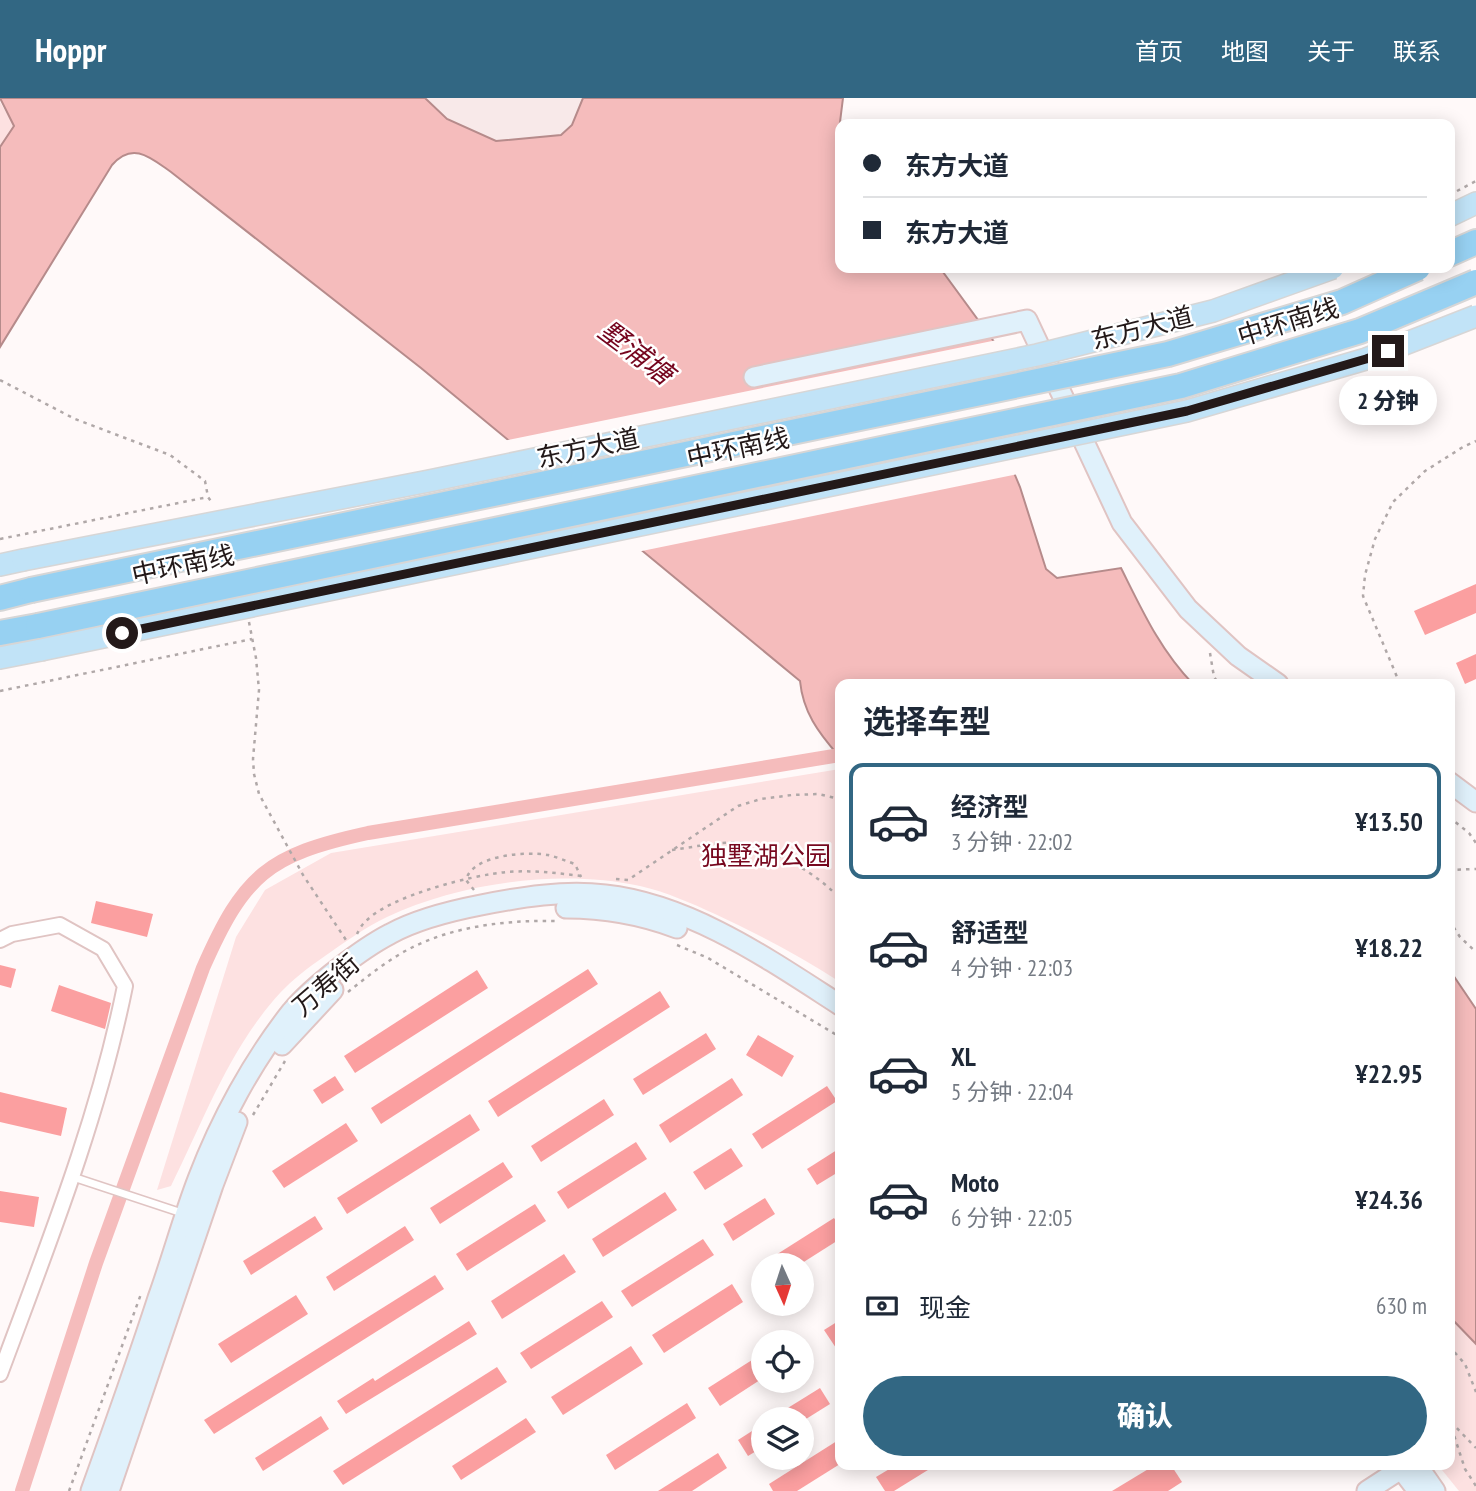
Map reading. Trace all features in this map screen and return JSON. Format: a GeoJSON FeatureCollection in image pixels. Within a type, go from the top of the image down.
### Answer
{"type":"FeatureCollection","features":[{"type":"Feature","properties":{"kind":"highway"},"geometry":{"type":"LineString","coordinates":[[1455,251],[1476,242]]}},
{"type":"Feature","properties":{"kind":"highway","name":"中环南线"},"geometry":{"type":"LineString","coordinates":[[0,598],[1168,354],[1342,302],[1407,273]]}},
{"type":"Feature","properties":{"kind":"highway","name":"中环南线"},"geometry":{"type":"LineString","coordinates":[[0,634],[39,638],[1181,386],[1360,331],[1476,282]]}},
{"type":"Feature","properties":{"kind":"main road"},"geometry":{"type":"LineString","coordinates":[[1455,213],[1476,203]]}},
{"type":"Feature","properties":{"kind":"main road","name":"东方大道"},"geometry":{"type":"LineString","coordinates":[[0,565],[429,481],[1037,355],[1213,311],[1319,273]]}},
{"type":"Feature","properties":{"kind":"main road"},"geometry":{"type":"LineString","coordinates":[[0,658],[39,638],[1187,411],[1366,359],[1476,316]]}},
{"type":"Feature","properties":{"kind":"street"},"geometry":{"type":"LineString","coordinates":[[754,377],[1027,320],[1122,523],[1188,609],[1238,656],[1271,679]]}},
{"type":"Feature","properties":{"kind":"street"},"geometry":{"type":"LineString","coordinates":[[1455,786],[1476,802]]}},
{"type":"Feature","properties":{"kind":"street","name":"万寿街"},"geometry":{"type":"LineString","coordinates":[[91,1491],[198,1179],[222,1126],[251,1072],[293,1010],[338,969],[390,933],[447,911],[549,895],[604,894],[652,904],[712,929],[761,954],[835,1002]]}},
{"type":"Feature","properties":{"kind":"street","name":"万寿街"},"geometry":{"type":"LineString","coordinates":[[109,1491],[213,1185],[236,1124],[270,1060],[303,1020],[342,981],[401,942],[452,919],[496,912],[547,907],[598,908],[627,912],[707,939],[759,965],[835,1015]]}},
{"type":"Feature","properties":{"kind":"street"},"geometry":{"type":"LineString","coordinates":[[0,940],[12,934],[60,925],[103,949],[125,986],[114,1043],[73,1177],[0,1374]]}},
{"type":"Feature","properties":{"kind":"street"},"geometry":{"type":"LineString","coordinates":[[1367,1491],[1400,1470]]}},
{"type":"Feature","properties":{"kind":"street"},"geometry":{"type":"LineString","coordinates":[[1408,1470],[1419,1491]]}},
{"type":"Feature","properties":{"kind":"street"},"geometry":{"type":"LineString","coordinates":[[1411,1470],[1435,1491]]}},
{"type":"Feature","properties":{"kind":"lane"},"geometry":{"type":"LineString","coordinates":[[73,1177],[186,1215]]}},
{"type":"Feature","properties":{"kind":"path"},"geometry":{"type":"LineString","coordinates":[[1455,193],[1476,181]]}},
{"type":"Feature","properties":{"kind":"path"},"geometry":{"type":"LineString","coordinates":[[1398,679],[1363,596],[1365,575],[1376,539],[1393,502],[1425,471],[1476,441]]}},
{"type":"Feature","properties":{"kind":"path"},"geometry":{"type":"LineString","coordinates":[[0,539],[208,497]]}},
{"type":"Feature","properties":{"kind":"path"},"geometry":{"type":"LineString","coordinates":[[0,691],[252,639]]}},
{"type":"Feature","properties":{"kind":"path"},"geometry":{"type":"LineString","coordinates":[[1209,646],[1215,679]]}},
{"type":"Feature","properties":{"kind":"path"},"geometry":{"type":"LineString","coordinates":[[616,879],[628,880],[738,806],[761,799],[818,794],[835,798]]}},
{"type":"Feature","properties":{"kind":"path"},"geometry":{"type":"LineString","coordinates":[[1455,822],[1476,843]]}},
{"type":"Feature","properties":{"kind":"path"},"geometry":{"type":"LineString","coordinates":[[284,840],[349,946],[366,920],[380,910],[402,900],[466,880],[507,872],[541,871],[593,877]]}},
{"type":"Feature","properties":{"kind":"path"},"geometry":{"type":"LineString","coordinates":[[669,850],[743,843],[766,849],[816,879],[835,895]]}},
{"type":"Feature","properties":{"kind":"path"},"geometry":{"type":"LineString","coordinates":[[466,880],[471,869],[485,861],[530,854],[546,855],[575,864],[582,883]]}},
{"type":"Feature","properties":{"kind":"path"},"geometry":{"type":"LineString","coordinates":[[1455,870],[1476,869]]}},
{"type":"Feature","properties":{"kind":"path"},"geometry":{"type":"LineString","coordinates":[[466,880],[472,886],[475,897]]}},
{"type":"Feature","properties":{"kind":"path"},"geometry":{"type":"LineString","coordinates":[[345,995],[411,948],[452,932],[487,926],[561,921]]}},
{"type":"Feature","properties":{"kind":"path"},"geometry":{"type":"LineString","coordinates":[[1455,929],[1476,952]]}},
{"type":"Feature","properties":{"kind":"path"},"geometry":{"type":"LineString","coordinates":[[673,944],[708,958],[835,1034]]}},
{"type":"Feature","properties":{"kind":"path"},"geometry":{"type":"LineString","coordinates":[[251,1117],[290,1055]]}},
{"type":"Feature","properties":{"kind":"path"},"geometry":{"type":"LineString","coordinates":[[69,1491],[144,1285]]}},
{"type":"Feature","properties":{"kind":"path"},"geometry":{"type":"LineString","coordinates":[[1455,1353],[1465,1364],[1476,1392]]}},
{"type":"Feature","properties":{"kind":"path"},"geometry":{"type":"LineString","coordinates":[[1455,1425],[1476,1448]]}},
{"type":"Feature","properties":{"kind":"path"},"geometry":{"type":"LineString","coordinates":[[1455,1438],[1465,1469],[1476,1486]]}},
{"type":"Feature","properties":{"kind":"shaded area"},"geometry":{"type":"Polygon","coordinates":[[[425,98],[583,98],[572,125],[561,135],[496,141],[447,119],[425,98]]]}},
{"type":"Feature","properties":{"kind":"green space"},"geometry":{"type":"Polygon","coordinates":[[[0,102],[14,126],[0,147],[0,102]]]}},
{"type":"Feature","properties":{"kind":"green space","name":"独墅湖公园"},"geometry":{"type":"Polygon","coordinates":[[[835,770],[835,979],[763,937],[678,898],[640,886],[609,881],[544,879],[478,887],[447,895],[416,905],[370,926],[347,940],[285,988],[246,1037],[232,1061],[171,1186],[157,1190],[236,937],[265,890],[331,853],[835,770]]]}},
{"type":"Feature","properties":{"kind":"green space"},"geometry":{"type":"Polygon","coordinates":[[[1455,1257],[1476,1277],[1476,1491],[1459,1491],[1442,1470],[1455,1470],[1455,1257]]]}},
{"type":"Feature","properties":{"kind":"water","name":"墅浦塘"},"geometry":{"type":"Polygon","coordinates":[[[0,98],[425,98],[447,119],[496,141],[561,135],[572,125],[583,98],[843,98],[840,119],[835,119],[835,273],[944,273],[1014,369],[934,380],[945,441],[1004,449],[1020,487],[1046,569],[1057,578],[1121,568],[1161,643],[1188,679],[835,679],[835,751],[813,721],[804,702],[800,681],[421,368],[149,157],[127,154],[112,165],[0,347],[0,147],[14,126],[0,98]]]}},
{"type":"Feature","properties":{"kind":"water"},"geometry":{"type":"Polygon","coordinates":[[[1455,978],[1476,1009],[1476,1344],[1455,1322],[1455,978]]]}},
{"type":"Feature","properties":{"kind":"pier"},"geometry":{"type":"Polygon","coordinates":[[[997,340],[1017,367],[1016,372],[938,383],[948,438],[1005,445],[1018,474],[637,552],[503,441],[997,340]]]}},
{"type":"Feature","properties":{"kind":"building"},"geometry":{"type":"Polygon","coordinates":[[[1476,584],[1476,613],[1425,635],[1414,611],[1476,584]]]}},
{"type":"Feature","properties":{"kind":"building"},"geometry":{"type":"Polygon","coordinates":[[[1476,654],[1476,679],[1465,684],[1456,663],[1476,654]]]}},
{"type":"Feature","properties":{"kind":"building"},"geometry":{"type":"Polygon","coordinates":[[[96,901],[153,914],[147,937],[91,923],[96,901]]]}},
{"type":"Feature","properties":{"kind":"building"},"geometry":{"type":"Polygon","coordinates":[[[0,965],[16,969],[11,988],[0,985],[0,965]]]}},
{"type":"Feature","properties":{"kind":"building"},"geometry":{"type":"Polygon","coordinates":[[[588,969],[598,984],[381,1124],[371,1108],[588,969]]]}},
{"type":"Feature","properties":{"kind":"building"},"geometry":{"type":"Polygon","coordinates":[[[477,970],[488,988],[355,1073],[344,1056],[477,970]]]}},
{"type":"Feature","properties":{"kind":"building"},"geometry":{"type":"Polygon","coordinates":[[[59,985],[111,1003],[105,1029],[51,1011],[59,985]]]}},
{"type":"Feature","properties":{"kind":"building"},"geometry":{"type":"Polygon","coordinates":[[[660,991],[670,1007],[498,1117],[488,1101],[660,991]]]}},
{"type":"Feature","properties":{"kind":"building"},"geometry":{"type":"Polygon","coordinates":[[[706,1033],[716,1049],[643,1095],[633,1079],[706,1033]]]}},
{"type":"Feature","properties":{"kind":"building"},"geometry":{"type":"Polygon","coordinates":[[[758,1035],[794,1056],[782,1077],[746,1055],[758,1035]]]}},
{"type":"Feature","properties":{"kind":"building"},"geometry":{"type":"Polygon","coordinates":[[[335,1076],[344,1090],[322,1104],[313,1090],[335,1076]]]}},
{"type":"Feature","properties":{"kind":"building"},"geometry":{"type":"Polygon","coordinates":[[[732,1078],[743,1095],[670,1143],[659,1125],[732,1078]]]}},
{"type":"Feature","properties":{"kind":"building"},"geometry":{"type":"Polygon","coordinates":[[[827,1086],[835,1098],[835,1102],[762,1149],[752,1134],[827,1086]]]}},
{"type":"Feature","properties":{"kind":"building"},"geometry":{"type":"Polygon","coordinates":[[[0,1092],[67,1108],[61,1136],[0,1122],[0,1092]]]}},
{"type":"Feature","properties":{"kind":"building"},"geometry":{"type":"Polygon","coordinates":[[[604,1099],[614,1115],[541,1162],[531,1146],[604,1099]]]}},
{"type":"Feature","properties":{"kind":"building"},"geometry":{"type":"Polygon","coordinates":[[[470,1114],[480,1130],[347,1214],[337,1198],[470,1114]]]}},
{"type":"Feature","properties":{"kind":"building"},"geometry":{"type":"Polygon","coordinates":[[[346,1123],[358,1141],[284,1188],[272,1171],[346,1123]]]}},
{"type":"Feature","properties":{"kind":"building"},"geometry":{"type":"Polygon","coordinates":[[[636,1142],[647,1159],[568,1209],[557,1192],[636,1142]]]}},
{"type":"Feature","properties":{"kind":"building"},"geometry":{"type":"Polygon","coordinates":[[[731,1148],[743,1166],[705,1190],[693,1172],[731,1148]]]}},
{"type":"Feature","properties":{"kind":"building"},"geometry":{"type":"Polygon","coordinates":[[[835,1151],[835,1174],[817,1185],[807,1169],[835,1151]]]}},
{"type":"Feature","properties":{"kind":"building"},"geometry":{"type":"Polygon","coordinates":[[[503,1162],[513,1177],[440,1224],[430,1208],[503,1162]]]}},
{"type":"Feature","properties":{"kind":"building"},"geometry":{"type":"Polygon","coordinates":[[[0,1191],[39,1197],[34,1227],[0,1222],[0,1191]]]}},
{"type":"Feature","properties":{"kind":"building"},"geometry":{"type":"Polygon","coordinates":[[[665,1192],[677,1210],[603,1257],[592,1239],[665,1192]]]}},
{"type":"Feature","properties":{"kind":"building"},"geometry":{"type":"Polygon","coordinates":[[[765,1198],[775,1214],[733,1241],[723,1224],[765,1198]]]}},
{"type":"Feature","properties":{"kind":"building"},"geometry":{"type":"Polygon","coordinates":[[[535,1204],[546,1221],[467,1271],[456,1254],[535,1204]]]}},
{"type":"Feature","properties":{"kind":"building"},"geometry":{"type":"Polygon","coordinates":[[[315,1216],[323,1229],[251,1275],[243,1261],[315,1216]]]}},
{"type":"Feature","properties":{"kind":"building"},"geometry":{"type":"Polygon","coordinates":[[[834,1218],[835,1242],[814,1255],[814,1253],[779,1253],[834,1218]]]}},
{"type":"Feature","properties":{"kind":"building"},"geometry":{"type":"Polygon","coordinates":[[[405,1226],[414,1240],[334,1291],[326,1277],[405,1226]]]}},
{"type":"Feature","properties":{"kind":"building"},"geometry":{"type":"Polygon","coordinates":[[[703,1239],[714,1255],[632,1307],[621,1291],[703,1239]]]}},
{"type":"Feature","properties":{"kind":"building"},"geometry":{"type":"Polygon","coordinates":[[[564,1254],[576,1272],[502,1319],[491,1301],[564,1254]]]}},
{"type":"Feature","properties":{"kind":"building"},"geometry":{"type":"Polygon","coordinates":[[[435,1275],[444,1289],[214,1434],[204,1420],[435,1275]]]}},
{"type":"Feature","properties":{"kind":"building"},"geometry":{"type":"Polygon","coordinates":[[[732,1284],[743,1302],[664,1353],[652,1335],[732,1284]]]}},
{"type":"Feature","properties":{"kind":"building"},"geometry":{"type":"Polygon","coordinates":[[[296,1295],[308,1314],[231,1363],[218,1344],[296,1295]]]}},
{"type":"Feature","properties":{"kind":"building"},"geometry":{"type":"Polygon","coordinates":[[[602,1301],[613,1317],[531,1369],[520,1353],[602,1301]]]}},
{"type":"Feature","properties":{"kind":"building"},"geometry":{"type":"Polygon","coordinates":[[[469,1321],[477,1334],[346,1414],[337,1401],[373,1378],[375,1381],[469,1321]]]}},
{"type":"Feature","properties":{"kind":"building"},"geometry":{"type":"Polygon","coordinates":[[[835,1323],[835,1346],[824,1330],[835,1323]]]}},
{"type":"Feature","properties":{"kind":"building"},"geometry":{"type":"Polygon","coordinates":[[[631,1346],[643,1364],[563,1415],[551,1397],[631,1346]]]}},
{"type":"Feature","properties":{"kind":"building"},"geometry":{"type":"Polygon","coordinates":[[[751,1361],[751,1386],[720,1406],[708,1388],[751,1361]]]}},
{"type":"Feature","properties":{"kind":"building"},"geometry":{"type":"Polygon","coordinates":[[[497,1367],[507,1382],[343,1485],[333,1471],[497,1367]]]}},
{"type":"Feature","properties":{"kind":"building"},"geometry":{"type":"Polygon","coordinates":[[[820,1388],[830,1404],[814,1414],[814,1407],[789,1407],[814,1393],[820,1388]]]}},
{"type":"Feature","properties":{"kind":"building"},"geometry":{"type":"Polygon","coordinates":[[[687,1403],[696,1418],[615,1470],[606,1455],[687,1403]]]}},
{"type":"Feature","properties":{"kind":"building"},"geometry":{"type":"Polygon","coordinates":[[[321,1416],[329,1429],[263,1471],[255,1458],[321,1416]]]}},
{"type":"Feature","properties":{"kind":"building"},"geometry":{"type":"Polygon","coordinates":[[[526,1418],[536,1432],[461,1480],[452,1466],[526,1418]]]}},
{"type":"Feature","properties":{"kind":"building"},"geometry":{"type":"Polygon","coordinates":[[[751,1432],[751,1454],[748,1456],[738,1440],[751,1432]]]}},
{"type":"Feature","properties":{"kind":"building"},"geometry":{"type":"Polygon","coordinates":[[[835,1442],[835,1467],[797,1491],[773,1491],[769,1484],[791,1470],[814,1470],[814,1455],[835,1442]]]}},
{"type":"Feature","properties":{"kind":"building"},"geometry":{"type":"Polygon","coordinates":[[[718,1453],[727,1468],[692,1491],[658,1491],[718,1453]]]}},
{"type":"Feature","properties":{"kind":"building"},"geometry":{"type":"Polygon","coordinates":[[[888,1470],[928,1470],[894,1491],[885,1491],[876,1477],[888,1470]]]}},
{"type":"Feature","properties":{"kind":"building"},"geometry":{"type":"Polygon","coordinates":[[[1147,1470],[1174,1470],[1182,1482],[1168,1491],[1112,1491],[1147,1470]]]}},
{"type":"Feature","properties":{"kind":"waterway"},"geometry":{"type":"LineString","coordinates":[[22,1491],[96,1263],[203,968],[232,911],[263,874],[305,850],[368,833],[835,756]]}},
{"type":"Feature","properties":{"kind":"route"},"geometry":{"type":"LineString","coordinates":[[122,633],[1187,411],[1388,351]]}}]}
